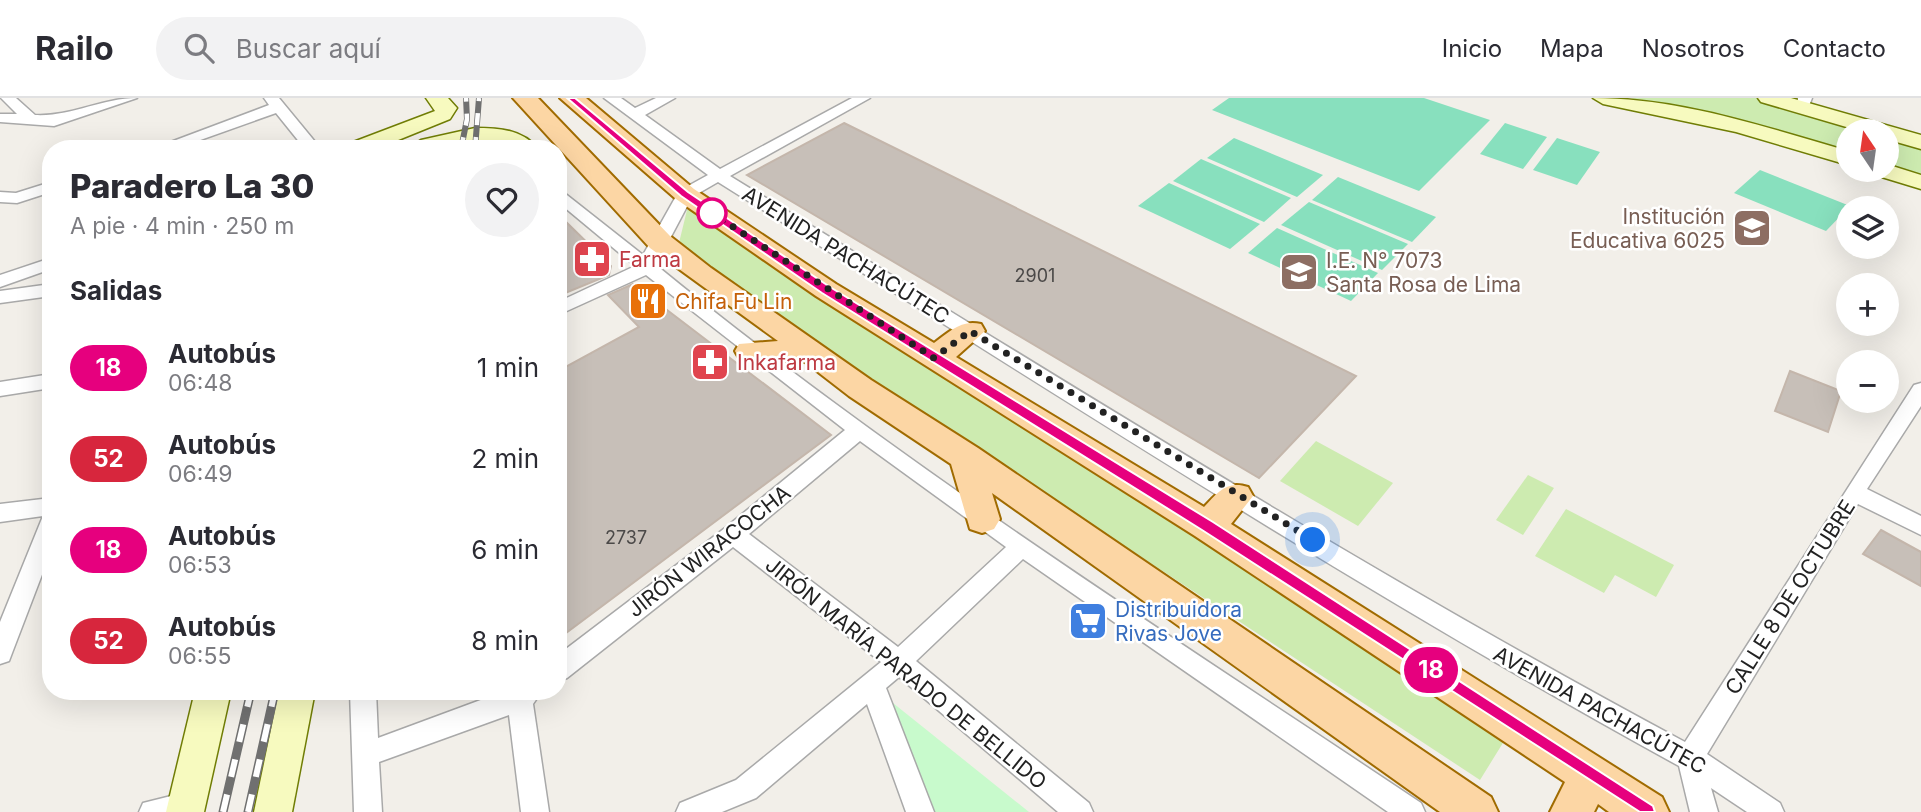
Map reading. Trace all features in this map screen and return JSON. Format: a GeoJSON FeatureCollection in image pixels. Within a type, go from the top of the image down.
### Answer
{"type":"FeatureCollection","features":[{"type":"Feature","properties":{"kind":"main road"},"geometry":{"type":"LineString","coordinates":[[525,98],[562,140]]}},
{"type":"Feature","properties":{"kind":"main road","name":"AVENIDA PACHACÚTEC"},"geometry":{"type":"LineString","coordinates":[[572,98],[685,194],[826,290],[1208,526],[1581,794],[1647,812]]}},
{"type":"Feature","properties":{"kind":"main road"},"geometry":{"type":"LineString","coordinates":[[567,145],[597,179],[653,255],[812,352],[860,388],[966,457],[1476,812]]}},
{"type":"Feature","properties":{"kind":"main road"},"geometry":{"type":"LineString","coordinates":[[934,358],[970,331]]}},
{"type":"Feature","properties":{"kind":"main road"},"geometry":{"type":"LineString","coordinates":[[750,351],[812,352]]}},
{"type":"Feature","properties":{"kind":"main road"},"geometry":{"type":"LineString","coordinates":[[966,457],[982,519]]}},
{"type":"Feature","properties":{"kind":"main road"},"geometry":{"type":"LineString","coordinates":[[1208,526],[1236,496]]}},
{"type":"Feature","properties":{"kind":"street"},"geometry":{"type":"LineString","coordinates":[[8,98],[31,120]]}},
{"type":"Feature","properties":{"kind":"street"},"geometry":{"type":"LineString","coordinates":[[0,118],[62,119],[130,98]]}},
{"type":"Feature","properties":{"kind":"street","name":"AVENIDA PACHACÚTEC"},"geometry":{"type":"LineString","coordinates":[[611,98],[718,175],[1236,496],[1523,668],[1690,758],[1770,812]]}},
{"type":"Feature","properties":{"kind":"street"},"geometry":{"type":"LineString","coordinates":[[633,115],[667,98]]}},
{"type":"Feature","properties":{"kind":"street"},"geometry":{"type":"LineString","coordinates":[[567,304],[653,255],[685,194],[863,98]]}},
{"type":"Feature","properties":{"kind":"street"},"geometry":{"type":"LineString","coordinates":[[1606,98],[1740,126],[1836,155]]}},
{"type":"Feature","properties":{"kind":"street"},"geometry":{"type":"LineString","coordinates":[[1768,98],[1804,103],[1848,119]]}},
{"type":"Feature","properties":{"kind":"street"},"geometry":{"type":"LineString","coordinates":[[182,140],[275,103],[306,140]]}},
{"type":"Feature","properties":{"kind":"street"},"geometry":{"type":"LineString","coordinates":[[373,140],[441,105]]}},
{"type":"Feature","properties":{"kind":"street"},"geometry":{"type":"LineString","coordinates":[[446,140],[492,135],[517,140]]}},
{"type":"Feature","properties":{"kind":"street"},"geometry":{"type":"LineString","coordinates":[[1899,136],[1921,142]]}},
{"type":"Feature","properties":{"kind":"street"},"geometry":{"type":"LineString","coordinates":[[1899,175],[1921,182]]}},
{"type":"Feature","properties":{"kind":"street"},"geometry":{"type":"LineString","coordinates":[[0,197],[17,198],[42,190]]}},
{"type":"Feature","properties":{"kind":"street"},"geometry":{"type":"LineString","coordinates":[[567,199],[653,255],[750,351],[858,431],[1021,546],[1411,812]]}},
{"type":"Feature","properties":{"kind":"street"},"geometry":{"type":"LineString","coordinates":[[0,281],[42,266]]}},
{"type":"Feature","properties":{"kind":"street"},"geometry":{"type":"LineString","coordinates":[[0,297],[42,291]]}},
{"type":"Feature","properties":{"kind":"street"},"geometry":{"type":"LineString","coordinates":[[0,389],[42,382]]}},
{"type":"Feature","properties":{"kind":"street","name":"CALLE 8 DE OCTUBRE"},"geometry":{"type":"LineString","coordinates":[[1690,758],[1854,492],[1921,390]]}},
{"type":"Feature","properties":{"kind":"street","name":"JIRÓN WIRACOCHA"},"geometry":{"type":"LineString","coordinates":[[567,663],[733,534],[858,431]]}},
{"type":"Feature","properties":{"kind":"street"},"geometry":{"type":"LineString","coordinates":[[1854,492],[1921,526]]}},
{"type":"Feature","properties":{"kind":"street"},"geometry":{"type":"LineString","coordinates":[[0,513],[42,507]]}},
{"type":"Feature","properties":{"kind":"street","name":"JIRÓN MARÍA PARADO DE BELLIDO"},"geometry":{"type":"LineString","coordinates":[[733,534],[898,662],[1079,812]]}},
{"type":"Feature","properties":{"kind":"street"},"geometry":{"type":"LineString","coordinates":[[0,653],[42,544]]}},
{"type":"Feature","properties":{"kind":"street"},"geometry":{"type":"LineString","coordinates":[[690,812],[746,789],[872,685],[1021,546]]}},
{"type":"Feature","properties":{"kind":"street"},"geometry":{"type":"LineString","coordinates":[[872,685],[920,812]]}},
{"type":"Feature","properties":{"kind":"street"},"geometry":{"type":"LineString","coordinates":[[175,810],[211,700]]}},
{"type":"Feature","properties":{"kind":"street"},"geometry":{"type":"LineString","coordinates":[[273,812],[295,700]]}},
{"type":"Feature","properties":{"kind":"street"},"geometry":{"type":"LineString","coordinates":[[363,700],[368,812]]}},
{"type":"Feature","properties":{"kind":"street"},"geometry":{"type":"LineString","coordinates":[[366,754],[507,700]]}},
{"type":"Feature","properties":{"kind":"street"},"geometry":{"type":"LineString","coordinates":[[524,700],[535,812]]}},
{"type":"Feature","properties":{"kind":"street"},"geometry":{"type":"LineString","coordinates":[[1690,758],[1704,812]]}},
{"type":"Feature","properties":{"kind":"green space"},"geometry":{"type":"Polygon","coordinates":[[[1229,98],[1424,98],[1490,120],[1419,191],[1212,110],[1229,98]]]}},
{"type":"Feature","properties":{"kind":"green space"},"geometry":{"type":"Polygon","coordinates":[[[1631,98],[1756,98],[1836,121],[1836,151],[1631,98]]]}},
{"type":"Feature","properties":{"kind":"green space"},"geometry":{"type":"Polygon","coordinates":[[[1505,123],[1547,137],[1523,169],[1480,154],[1505,123]]]}},
{"type":"Feature","properties":{"kind":"green space"},"geometry":{"type":"Polygon","coordinates":[[[1234,138],[1323,175],[1297,197],[1207,158],[1234,138]]]}},
{"type":"Feature","properties":{"kind":"green space"},"geometry":{"type":"Polygon","coordinates":[[[1557,138],[1600,152],[1577,185],[1533,170],[1557,138]]]}},
{"type":"Feature","properties":{"kind":"green space"},"geometry":{"type":"Polygon","coordinates":[[[1899,140],[1921,146],[1921,177],[1899,171],[1899,140]]]}},
{"type":"Feature","properties":{"kind":"green space"},"geometry":{"type":"Polygon","coordinates":[[[1201,159],[1291,198],[1264,222],[1173,181],[1201,159]]]}},
{"type":"Feature","properties":{"kind":"green space"},"geometry":{"type":"Polygon","coordinates":[[[1760,170],[1836,200],[1836,221],[1826,231],[1734,193],[1760,170]]]}},
{"type":"Feature","properties":{"kind":"green space"},"geometry":{"type":"Polygon","coordinates":[[[1338,177],[1436,217],[1412,242],[1312,200],[1338,177]]]}},
{"type":"Feature","properties":{"kind":"green space"},"geometry":{"type":"Polygon","coordinates":[[[1169,183],[1260,224],[1230,249],[1138,206],[1169,183]]]}},
{"type":"Feature","properties":{"kind":"green space"},"geometry":{"type":"Polygon","coordinates":[[[1309,202],[1408,244],[1382,270],[1281,225],[1309,202]]]}},
{"type":"Feature","properties":{"kind":"green space"},"geometry":{"type":"Polygon","coordinates":[[[695,209],[913,356],[1506,738],[1480,780],[710,273],[678,247],[687,210],[695,209]]]}},
{"type":"Feature","properties":{"kind":"green space"},"geometry":{"type":"Polygon","coordinates":[[[1277,228],[1378,273],[1351,301],[1248,253],[1277,228]]]}},
{"type":"Feature","properties":{"kind":"green space"},"geometry":{"type":"Polygon","coordinates":[[[1316,441],[1393,483],[1358,526],[1280,481],[1316,441]]]}},
{"type":"Feature","properties":{"kind":"green space"},"geometry":{"type":"Polygon","coordinates":[[[1528,475],[1554,488],[1523,535],[1496,520],[1528,475]]]}},
{"type":"Feature","properties":{"kind":"green space"},"geometry":{"type":"Polygon","coordinates":[[[1566,509],[1674,565],[1656,597],[1615,575],[1604,593],[1535,556],[1566,509]]]}},
{"type":"Feature","properties":{"kind":"green space"},"geometry":{"type":"Polygon","coordinates":[[[883,695],[1029,812],[929,812],[883,695]]]}},
{"type":"Feature","properties":{"kind":"building"},"geometry":{"type":"Polygon","coordinates":[[[844,123],[1356,376],[1259,478],[747,175],[844,123]]]}},
{"type":"Feature","properties":{"kind":"building"},"geometry":{"type":"Polygon","coordinates":[[[567,223],[611,266],[609,275],[567,292],[567,223]]]}},
{"type":"Feature","properties":{"kind":"building"},"geometry":{"type":"Polygon","coordinates":[[[633,284],[831,435],[567,632],[567,366],[639,327],[608,295],[633,284]]]}},
{"type":"Feature","properties":{"kind":"building"},"geometry":{"type":"Polygon","coordinates":[[[1790,371],[1836,389],[1836,407],[1828,432],[1775,411],[1790,371]]]}},
{"type":"Feature","properties":{"kind":"building"},"geometry":{"type":"Polygon","coordinates":[[[1881,530],[1921,552],[1921,586],[1863,554],[1881,530]]]}},
{"type":"Feature","properties":{"kind":"railway"},"geometry":{"type":"LineString","coordinates":[[463,140],[467,119],[466,98]]}},
{"type":"Feature","properties":{"kind":"railway"},"geometry":{"type":"LineString","coordinates":[[476,140],[479,98]]}},
{"type":"Feature","properties":{"kind":"railway"},"geometry":{"type":"LineString","coordinates":[[223,812],[249,700]]}},
{"type":"Feature","properties":{"kind":"railway"},"geometry":{"type":"LineString","coordinates":[[248,812],[273,700]]}},
{"type":"Feature","properties":{"kind":"bus line","name":"18"},"geometry":{"type":"LineString","coordinates":[[572,98],[685,194],[826,290],[1208,526],[1647,812]]}},
{"type":"Feature","properties":{"kind":"place","name":"Institución Educativa 6025"},"geometry":{"type":"Point","coordinates":[1752,228]}},
{"type":"Feature","properties":{"kind":"place","name":"Farma"},"geometry":{"type":"Point","coordinates":[592,259]}},
{"type":"Feature","properties":{"kind":"place","name":"I.E. N° 7073 Santa Rosa de Lima"},"geometry":{"type":"Point","coordinates":[1299,272]}},
{"type":"Feature","properties":{"kind":"place","name":"Chifa Fu Lin"},"geometry":{"type":"Point","coordinates":[648,301]}},
{"type":"Feature","properties":{"kind":"place","name":"Inkafarma"},"geometry":{"type":"Point","coordinates":[710,362]}},
{"type":"Feature","properties":{"kind":"place","name":"Distribuidora Rivas Jove"},"geometry":{"type":"Point","coordinates":[1088,621]}},
{"type":"Feature","properties":{"kind":"route"},"geometry":{"type":"LineString","coordinates":[[712,213],[826,290],[934,358],[970,331],[1236,496],[1313,540]]}}]}
